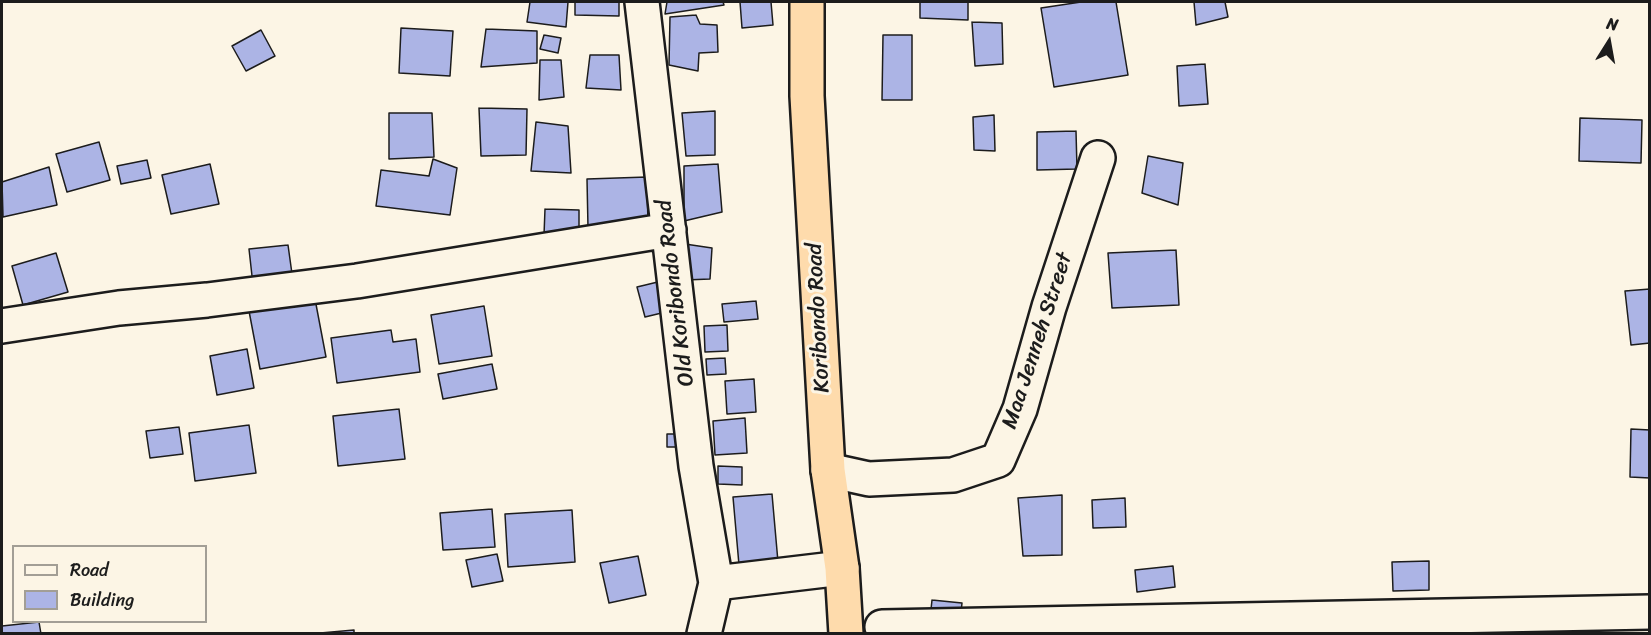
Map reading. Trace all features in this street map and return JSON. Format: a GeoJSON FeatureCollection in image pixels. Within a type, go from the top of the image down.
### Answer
{"type":"FeatureCollection","features":[{"type":"Feature","properties":{"kind":"highway","name":"Koribondo Road"},"geometry":{"type":"LineString","coordinates":[[807,2],[807,96],[828,470],[842,568],[846,633]]}},
{"type":"Feature","properties":{"kind":"street","name":"Old Koribondo Road"},"geometry":{"type":"LineString","coordinates":[[642,2],[696,466],[716,583],[700,633]]}},
{"type":"Feature","properties":{"kind":"street","name":"Maa Jenneh Street"},"geometry":{"type":"LineString","coordinates":[[828,470],[869,479],[954,475],[998,460],[1020,409],[1052,296],[1098,158]]}},
{"type":"Feature","properties":{"kind":"street"},"geometry":{"type":"LineString","coordinates":[[2,326],[85,312],[357,281],[669,230]]}},
{"type":"Feature","properties":{"kind":"street"},"geometry":{"type":"LineString","coordinates":[[716,583],[842,568]]}},
{"type":"Feature","properties":{"kind":"street"},"geometry":{"type":"LineString","coordinates":[[882,627],[1650,612]]}},
{"type":"Feature","properties":{"kind":"building"},"geometry":{"type":"Polygon","coordinates":[[[530,2],[568,2],[566,27],[527,22],[530,2]]]}},
{"type":"Feature","properties":{"kind":"building"},"geometry":{"type":"Polygon","coordinates":[[[575,2],[619,2],[619,16],[575,15],[575,2]]]}},
{"type":"Feature","properties":{"kind":"building"},"geometry":{"type":"Polygon","coordinates":[[[667,2],[723,2],[724,5],[665,14],[667,2]]]}},
{"type":"Feature","properties":{"kind":"building"},"geometry":{"type":"Polygon","coordinates":[[[740,2],[771,2],[773,25],[742,28],[740,2]]]}},
{"type":"Feature","properties":{"kind":"building"},"geometry":{"type":"Polygon","coordinates":[[[920,2],[968,2],[968,20],[920,18],[920,2]]]}},
{"type":"Feature","properties":{"kind":"building"},"geometry":{"type":"Polygon","coordinates":[[[1081,2],[1116,2],[1128,75],[1054,87],[1041,8],[1081,2]]]}},
{"type":"Feature","properties":{"kind":"building"},"geometry":{"type":"Polygon","coordinates":[[[1194,2],[1225,2],[1228,17],[1196,25],[1194,2]]]}},
{"type":"Feature","properties":{"kind":"building"},"geometry":{"type":"Polygon","coordinates":[[[696,15],[700,24],[717,25],[718,52],[699,53],[698,71],[669,65],[670,17],[696,15]]]}},
{"type":"Feature","properties":{"kind":"building"},"geometry":{"type":"Polygon","coordinates":[[[972,22],[1002,23],[1003,64],[975,66],[972,22]]]}},
{"type":"Feature","properties":{"kind":"building"},"geometry":{"type":"Polygon","coordinates":[[[401,28],[453,31],[450,76],[399,73],[401,28]]]}},
{"type":"Feature","properties":{"kind":"building"},"geometry":{"type":"Polygon","coordinates":[[[486,29],[537,31],[537,63],[481,67],[486,29]]]}},
{"type":"Feature","properties":{"kind":"building"},"geometry":{"type":"Polygon","coordinates":[[[261,30],[275,56],[246,71],[232,46],[261,30]]]}},
{"type":"Feature","properties":{"kind":"building"},"geometry":{"type":"Polygon","coordinates":[[[544,35],[561,38],[558,53],[540,49],[544,35]]]}},
{"type":"Feature","properties":{"kind":"building"},"geometry":{"type":"Polygon","coordinates":[[[883,35],[912,35],[912,100],[882,100],[883,35]]]}},
{"type":"Feature","properties":{"kind":"building"},"geometry":{"type":"Polygon","coordinates":[[[590,55],[619,55],[621,90],[586,88],[590,55]]]}},
{"type":"Feature","properties":{"kind":"building"},"geometry":{"type":"Polygon","coordinates":[[[540,60],[561,60],[564,97],[539,100],[540,60]]]}},
{"type":"Feature","properties":{"kind":"building"},"geometry":{"type":"Polygon","coordinates":[[[1205,64],[1208,104],[1179,106],[1177,66],[1205,64]]]}},
{"type":"Feature","properties":{"kind":"building"},"geometry":{"type":"Polygon","coordinates":[[[479,108],[527,109],[526,155],[481,156],[479,108]]]}},
{"type":"Feature","properties":{"kind":"building"},"geometry":{"type":"Polygon","coordinates":[[[715,111],[715,155],[686,156],[682,113],[715,111]]]}},
{"type":"Feature","properties":{"kind":"building"},"geometry":{"type":"Polygon","coordinates":[[[389,113],[432,113],[434,157],[389,159],[389,113]]]}},
{"type":"Feature","properties":{"kind":"building"},"geometry":{"type":"Polygon","coordinates":[[[994,115],[995,151],[974,150],[973,117],[994,115]]]}},
{"type":"Feature","properties":{"kind":"building"},"geometry":{"type":"Polygon","coordinates":[[[1580,118],[1642,120],[1641,163],[1579,161],[1580,118]]]}},
{"type":"Feature","properties":{"kind":"building"},"geometry":{"type":"Polygon","coordinates":[[[536,122],[568,126],[571,173],[531,171],[536,122]]]}},
{"type":"Feature","properties":{"kind":"building"},"geometry":{"type":"Polygon","coordinates":[[[1076,131],[1077,169],[1037,170],[1037,132],[1076,131]]]}},
{"type":"Feature","properties":{"kind":"building"},"geometry":{"type":"Polygon","coordinates":[[[99,142],[110,180],[67,192],[56,154],[99,142]]]}},
{"type":"Feature","properties":{"kind":"building"},"geometry":{"type":"Polygon","coordinates":[[[1148,156],[1183,163],[1178,205],[1142,193],[1148,156]]]}},
{"type":"Feature","properties":{"kind":"building"},"geometry":{"type":"Polygon","coordinates":[[[433,159],[457,168],[450,215],[376,206],[381,170],[429,176],[433,159]]]}},
{"type":"Feature","properties":{"kind":"building"},"geometry":{"type":"Polygon","coordinates":[[[147,160],[151,178],[121,184],[117,166],[147,160]]]}},
{"type":"Feature","properties":{"kind":"building"},"geometry":{"type":"Polygon","coordinates":[[[210,164],[219,204],[171,214],[162,175],[210,164]]]}},
{"type":"Feature","properties":{"kind":"building"},"geometry":{"type":"Polygon","coordinates":[[[718,164],[722,212],[684,221],[684,166],[718,164]]]}},
{"type":"Feature","properties":{"kind":"building"},"geometry":{"type":"Polygon","coordinates":[[[49,167],[57,205],[3,217],[2,182],[49,167]]]}},
{"type":"Feature","properties":{"kind":"building"},"geometry":{"type":"Polygon","coordinates":[[[647,177],[648,226],[588,228],[587,179],[647,177]]]}},
{"type":"Feature","properties":{"kind":"building"},"geometry":{"type":"Polygon","coordinates":[[[545,209],[579,210],[579,235],[544,235],[545,209]]]}},
{"type":"Feature","properties":{"kind":"building"},"geometry":{"type":"Polygon","coordinates":[[[685,244],[712,248],[710,279],[685,280],[685,244]]]}},
{"type":"Feature","properties":{"kind":"building"},"geometry":{"type":"Polygon","coordinates":[[[288,245],[293,281],[253,285],[249,249],[288,245]]]}},
{"type":"Feature","properties":{"kind":"building"},"geometry":{"type":"Polygon","coordinates":[[[1176,250],[1179,305],[1112,308],[1108,253],[1176,250]]]}},
{"type":"Feature","properties":{"kind":"building"},"geometry":{"type":"Polygon","coordinates":[[[56,253],[68,292],[23,305],[12,266],[56,253]]]}},
{"type":"Feature","properties":{"kind":"building"},"geometry":{"type":"Polygon","coordinates":[[[666,280],[674,310],[645,317],[637,287],[666,280]]]}},
{"type":"Feature","properties":{"kind":"building"},"geometry":{"type":"Polygon","coordinates":[[[1650,289],[1650,343],[1631,345],[1625,291],[1650,289]]]}},
{"type":"Feature","properties":{"kind":"building"},"geometry":{"type":"Polygon","coordinates":[[[315,299],[326,357],[260,369],[249,311],[315,299]]]}},
{"type":"Feature","properties":{"kind":"building"},"geometry":{"type":"Polygon","coordinates":[[[756,301],[758,319],[724,322],[722,304],[756,301]]]}},
{"type":"Feature","properties":{"kind":"building"},"geometry":{"type":"Polygon","coordinates":[[[484,306],[492,356],[439,364],[431,315],[484,306]]]}},
{"type":"Feature","properties":{"kind":"building"},"geometry":{"type":"Polygon","coordinates":[[[727,325],[728,351],[705,352],[704,326],[727,325]]]}},
{"type":"Feature","properties":{"kind":"building"},"geometry":{"type":"Polygon","coordinates":[[[391,330],[393,342],[416,339],[420,372],[337,383],[331,338],[391,330]]]}},
{"type":"Feature","properties":{"kind":"building"},"geometry":{"type":"Polygon","coordinates":[[[247,349],[254,388],[217,395],[210,356],[247,349]]]}},
{"type":"Feature","properties":{"kind":"building"},"geometry":{"type":"Polygon","coordinates":[[[725,358],[726,374],[707,375],[706,359],[725,358]]]}},
{"type":"Feature","properties":{"kind":"building"},"geometry":{"type":"Polygon","coordinates":[[[492,364],[497,389],[443,399],[438,374],[492,364]]]}},
{"type":"Feature","properties":{"kind":"building"},"geometry":{"type":"Polygon","coordinates":[[[754,379],[756,412],[727,414],[725,381],[754,379]]]}},
{"type":"Feature","properties":{"kind":"building"},"geometry":{"type":"Polygon","coordinates":[[[399,409],[405,459],[338,466],[333,416],[399,409]]]}},
{"type":"Feature","properties":{"kind":"building"},"geometry":{"type":"Polygon","coordinates":[[[745,418],[747,453],[715,455],[713,421],[745,418]]]}},
{"type":"Feature","properties":{"kind":"building"},"geometry":{"type":"Polygon","coordinates":[[[249,425],[256,473],[195,481],[189,433],[249,425]]]}},
{"type":"Feature","properties":{"kind":"building"},"geometry":{"type":"Polygon","coordinates":[[[179,427],[183,454],[150,458],[146,431],[179,427]]]}},
{"type":"Feature","properties":{"kind":"building"},"geometry":{"type":"Polygon","coordinates":[[[1631,429],[1650,430],[1650,478],[1630,477],[1631,429]]]}},
{"type":"Feature","properties":{"kind":"building"},"geometry":{"type":"Polygon","coordinates":[[[667,434],[686,434],[686,447],[667,447],[667,434]]]}},
{"type":"Feature","properties":{"kind":"building"},"geometry":{"type":"Polygon","coordinates":[[[718,466],[742,467],[742,485],[718,484],[718,466]]]}},
{"type":"Feature","properties":{"kind":"building"},"geometry":{"type":"Polygon","coordinates":[[[772,494],[778,562],[739,565],[733,497],[772,494]]]}},
{"type":"Feature","properties":{"kind":"building"},"geometry":{"type":"Polygon","coordinates":[[[1062,495],[1062,555],[1023,556],[1018,498],[1062,495]]]}},
{"type":"Feature","properties":{"kind":"building"},"geometry":{"type":"Polygon","coordinates":[[[1125,498],[1126,527],[1093,528],[1092,500],[1125,498]]]}},
{"type":"Feature","properties":{"kind":"building"},"geometry":{"type":"Polygon","coordinates":[[[492,509],[495,547],[443,550],[440,513],[492,509]]]}},
{"type":"Feature","properties":{"kind":"building"},"geometry":{"type":"Polygon","coordinates":[[[572,510],[575,562],[508,567],[505,514],[572,510]]]}},
{"type":"Feature","properties":{"kind":"building"},"geometry":{"type":"Polygon","coordinates":[[[497,554],[503,581],[472,587],[466,560],[497,554]]]}},
{"type":"Feature","properties":{"kind":"building"},"geometry":{"type":"Polygon","coordinates":[[[638,556],[646,595],[609,603],[600,563],[638,556]]]}},
{"type":"Feature","properties":{"kind":"building"},"geometry":{"type":"Polygon","coordinates":[[[1429,561],[1429,590],[1393,591],[1392,562],[1429,561]]]}},
{"type":"Feature","properties":{"kind":"building"},"geometry":{"type":"Polygon","coordinates":[[[1173,566],[1175,587],[1137,592],[1135,570],[1173,566]]]}},
{"type":"Feature","properties":{"kind":"building"},"geometry":{"type":"Polygon","coordinates":[[[932,600],[962,603],[960,622],[930,619],[932,600]]]}},
{"type":"Feature","properties":{"kind":"building"},"geometry":{"type":"Polygon","coordinates":[[[39,623],[41,634],[2,634],[2,626],[39,623]]]}},
{"type":"Feature","properties":{"kind":"building"},"geometry":{"type":"Polygon","coordinates":[[[354,630],[354,634],[309,634],[354,630]]]}}]}
